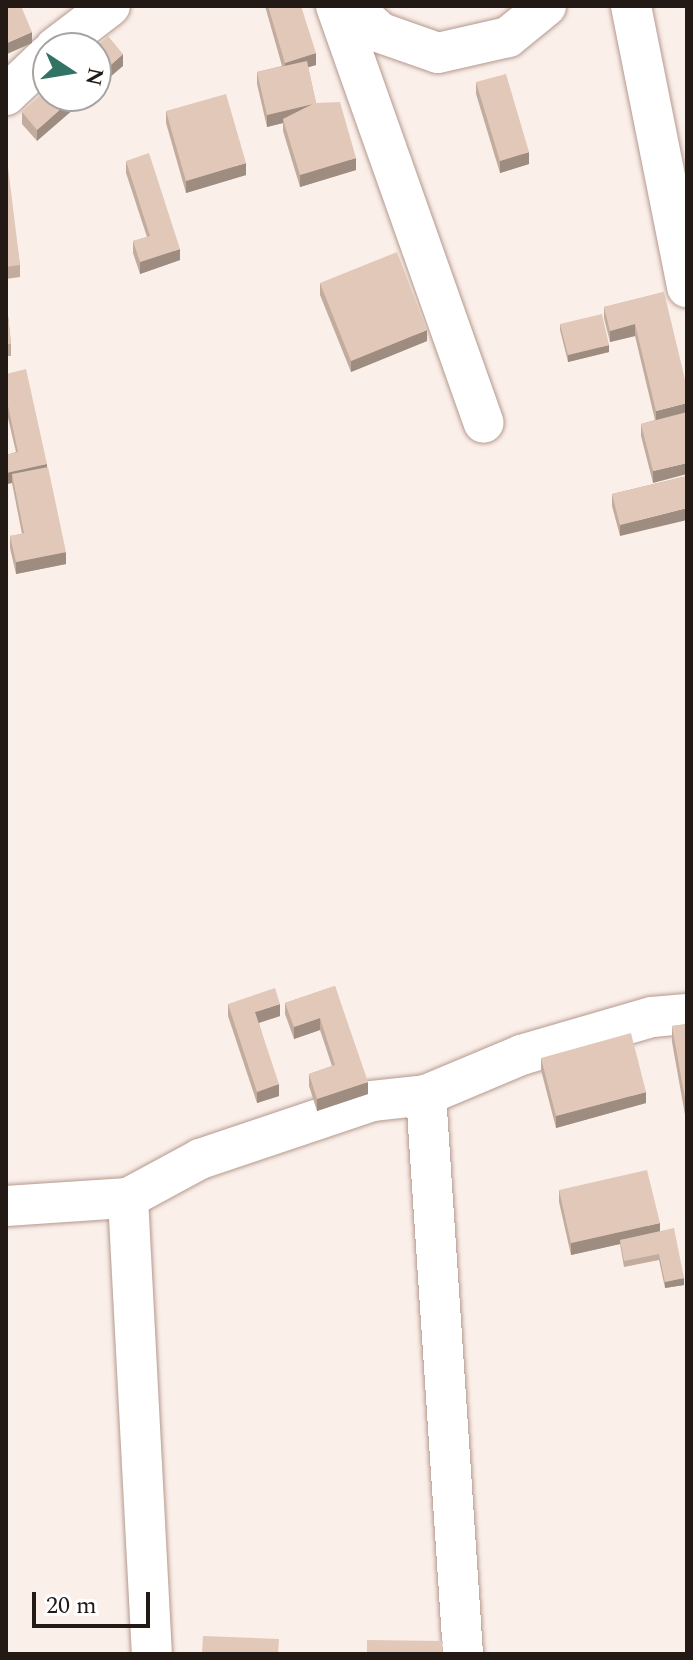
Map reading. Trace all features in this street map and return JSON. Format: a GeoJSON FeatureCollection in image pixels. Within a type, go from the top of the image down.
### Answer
{"type":"FeatureCollection","features":[{"type":"Feature","properties":{"kind":"street"},"geometry":{"type":"LineString","coordinates":[[76,32],[110,6]]}},
{"type":"Feature","properties":{"kind":"street"},"geometry":{"type":"LineString","coordinates":[[336,6],[484,423]]}},
{"type":"Feature","properties":{"kind":"street"},"geometry":{"type":"LineString","coordinates":[[351,6],[381,33],[438,53],[508,37],[546,6]]}},
{"type":"Feature","properties":{"kind":"street"},"geometry":{"type":"LineString","coordinates":[[631,6],[687,287]]}},
{"type":"Feature","properties":{"kind":"street"},"geometry":{"type":"LineString","coordinates":[[6,95],[32,70]]}},
{"type":"Feature","properties":{"kind":"street"},"geometry":{"type":"LineString","coordinates":[[6,1206],[128,1198],[214,1154],[372,1101],[426,1095],[521,1055],[652,1017],[687,1014]]}},
{"type":"Feature","properties":{"kind":"street"},"geometry":{"type":"LineString","coordinates":[[426,1095],[463,1654]]}},
{"type":"Feature","properties":{"kind":"street"},"geometry":{"type":"LineString","coordinates":[[128,1198],[152,1654]]}},
{"type":"Feature","properties":{"kind":"building"},"geometry":{"type":"Polygon","coordinates":[[[6,6],[21,6],[32,32],[7,43],[6,6]]]}},
{"type":"Feature","properties":{"kind":"building"},"geometry":{"type":"Polygon","coordinates":[[[268,6],[301,6],[316,53],[285,63],[268,6]]]}},
{"type":"Feature","properties":{"kind":"building"},"geometry":{"type":"Polygon","coordinates":[[[112,41],[123,54],[112,64],[112,41]]]}},
{"type":"Feature","properties":{"kind":"building"},"geometry":{"type":"Polygon","coordinates":[[[307,61],[316,103],[340,102],[356,158],[300,175],[283,119],[313,104],[267,115],[257,72],[307,61]]]}},
{"type":"Feature","properties":{"kind":"building"},"geometry":{"type":"Polygon","coordinates":[[[506,74],[529,152],[500,161],[476,82],[506,74]]]}},
{"type":"Feature","properties":{"kind":"building"},"geometry":{"type":"Polygon","coordinates":[[[226,94],[246,163],[186,181],[166,111],[226,94]]]}},
{"type":"Feature","properties":{"kind":"building"},"geometry":{"type":"Polygon","coordinates":[[[32,103],[32,112],[57,112],[37,130],[22,112],[32,103]]]}},
{"type":"Feature","properties":{"kind":"building"},"geometry":{"type":"Polygon","coordinates":[[[149,153],[180,249],[140,262],[133,241],[150,236],[126,161],[149,153]]]}},
{"type":"Feature","properties":{"kind":"building"},"geometry":{"type":"Polygon","coordinates":[[[6,168],[20,265],[6,267],[6,168]]]}},
{"type":"Feature","properties":{"kind":"building"},"geometry":{"type":"Polygon","coordinates":[[[397,252],[427,330],[351,361],[320,283],[397,252]]]}},
{"type":"Feature","properties":{"kind":"building"},"geometry":{"type":"Polygon","coordinates":[[[664,292],[687,388],[687,403],[656,411],[635,324],[610,331],[604,307],[664,292]]]}},
{"type":"Feature","properties":{"kind":"building"},"geometry":{"type":"Polygon","coordinates":[[[6,296],[11,344],[6,344],[6,296]]]}},
{"type":"Feature","properties":{"kind":"building"},"geometry":{"type":"Polygon","coordinates":[[[602,314],[609,345],[568,355],[560,324],[602,314]]]}},
{"type":"Feature","properties":{"kind":"building"},"geometry":{"type":"Polygon","coordinates":[[[26,369],[47,464],[6,473],[6,455],[18,452],[6,407],[6,374],[26,369]]]}},
{"type":"Feature","properties":{"kind":"building"},"geometry":{"type":"Polygon","coordinates":[[[687,412],[687,463],[653,471],[641,424],[687,412]]]}},
{"type":"Feature","properties":{"kind":"building"},"geometry":{"type":"Polygon","coordinates":[[[48,467],[66,552],[16,562],[10,536],[24,533],[12,474],[48,467]]]}},
{"type":"Feature","properties":{"kind":"building"},"geometry":{"type":"Polygon","coordinates":[[[687,476],[687,508],[620,525],[612,494],[687,476]]]}},
{"type":"Feature","properties":{"kind":"building"},"geometry":{"type":"Polygon","coordinates":[[[335,986],[368,1082],[317,1099],[309,1074],[335,1065],[320,1018],[294,1027],[285,1003],[335,986]]]}},
{"type":"Feature","properties":{"kind":"building"},"geometry":{"type":"Polygon","coordinates":[[[275,988],[280,1004],[255,1012],[279,1084],[257,1092],[228,1004],[275,988]]]}},
{"type":"Feature","properties":{"kind":"building"},"geometry":{"type":"Polygon","coordinates":[[[687,1024],[687,1110],[672,1026],[687,1024]]]}},
{"type":"Feature","properties":{"kind":"building"},"geometry":{"type":"Polygon","coordinates":[[[631,1033],[646,1092],[556,1116],[541,1058],[631,1033]]]}},
{"type":"Feature","properties":{"kind":"building"},"geometry":{"type":"Polygon","coordinates":[[[647,1170],[660,1223],[571,1243],[559,1190],[647,1170]]]}},
{"type":"Feature","properties":{"kind":"building"},"geometry":{"type":"Polygon","coordinates":[[[674,1228],[684,1278],[665,1282],[659,1254],[624,1261],[620,1240],[674,1228]]]}},
{"type":"Feature","properties":{"kind":"building"},"geometry":{"type":"Polygon","coordinates":[[[203,1636],[279,1639],[278,1654],[202,1654],[203,1636]]]}},
{"type":"Feature","properties":{"kind":"building"},"geometry":{"type":"Polygon","coordinates":[[[367,1640],[443,1641],[442,1654],[367,1654],[367,1640]]]}}]}
